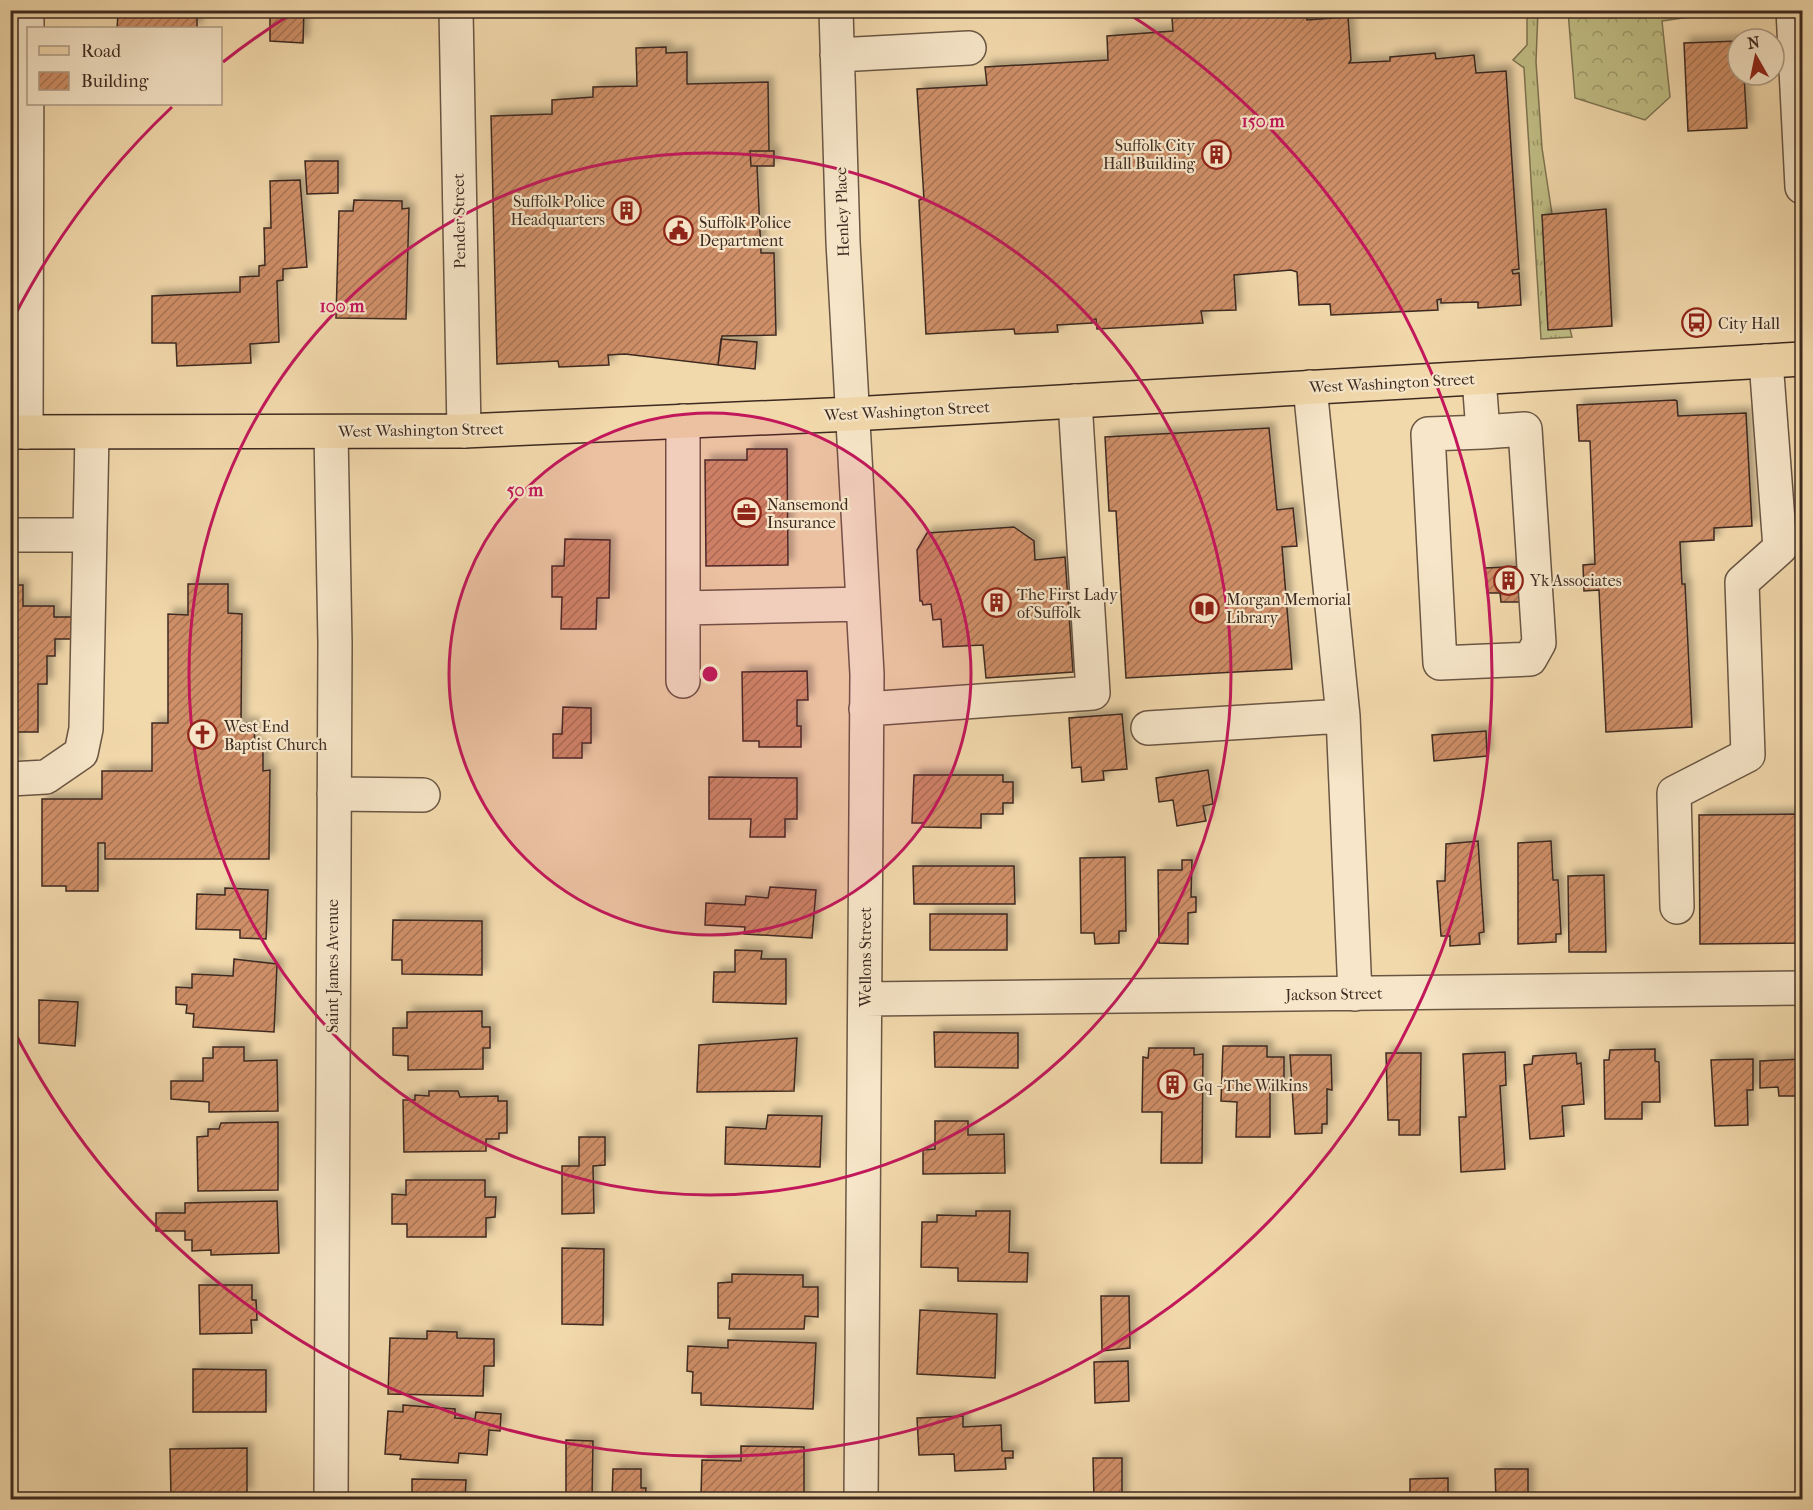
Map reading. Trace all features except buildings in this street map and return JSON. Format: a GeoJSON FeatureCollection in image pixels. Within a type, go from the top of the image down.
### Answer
{"type":"FeatureCollection","features":[{"type":"Feature","properties":{"kind":"main road","name":"West Washington Street"},"geometry":{"type":"LineString","coordinates":[[18,432],[464,430],[852,414],[1803,359]]}},
{"type":"Feature","properties":{"kind":"street"},"geometry":{"type":"LineString","coordinates":[[18,432],[27,10]]}},
{"type":"Feature","properties":{"kind":"street","name":"Pender Street"},"geometry":{"type":"LineString","coordinates":[[456,10],[464,430]]}},
{"type":"Feature","properties":{"kind":"street","name":"Henley Place"},"geometry":{"type":"LineString","coordinates":[[836,10],[843,242],[852,414]]}},
{"type":"Feature","properties":{"kind":"street"},"geometry":{"type":"LineString","coordinates":[[1793,10],[1803,188]]}},
{"type":"Feature","properties":{"kind":"street"},"geometry":{"type":"LineString","coordinates":[[837,55],[969,48]]}},
{"type":"Feature","properties":{"kind":"street"},"geometry":{"type":"LineString","coordinates":[[1677,907],[1674,793],[1748,755],[1742,582],[1780,548],[1766,361]]}},
{"type":"Feature","properties":{"kind":"street"},"geometry":{"type":"LineString","coordinates":[[1479,378],[1483,432]]}},
{"type":"Feature","properties":{"kind":"street"},"geometry":{"type":"LineString","coordinates":[[1310,387],[1343,716],[1355,994]]}},
{"type":"Feature","properties":{"kind":"street"},"geometry":{"type":"LineString","coordinates":[[867,709],[1093,693],[1075,401]]}},
{"type":"Feature","properties":{"kind":"street","name":"Wellons Street"},"geometry":{"type":"LineString","coordinates":[[852,414],[867,709],[861,1500]]}},
{"type":"Feature","properties":{"kind":"street"},"geometry":{"type":"LineString","coordinates":[[683,421],[683,681]]}},
{"type":"Feature","properties":{"kind":"street"},"geometry":{"type":"LineString","coordinates":[[1525,429],[1539,643],[1530,659],[1440,663],[1428,434],[1483,432],[1525,429]]}},
{"type":"Feature","properties":{"kind":"street","name":"Saint James Avenue"},"geometry":{"type":"LineString","coordinates":[[331,1500],[334,794],[332,432]]}},
{"type":"Feature","properties":{"kind":"street"},"geometry":{"type":"LineString","coordinates":[[10,779],[46,777],[81,753],[86,729],[92,433]]}},
{"type":"Feature","properties":{"kind":"street"},"geometry":{"type":"LineString","coordinates":[[10,535],[89,536]]}},
{"type":"Feature","properties":{"kind":"street"},"geometry":{"type":"LineString","coordinates":[[683,608],[863,604]]}},
{"type":"Feature","properties":{"kind":"street"},"geometry":{"type":"LineString","coordinates":[[1148,728],[1343,716]]}},
{"type":"Feature","properties":{"kind":"street"},"geometry":{"type":"LineString","coordinates":[[334,794],[423,795]]}},
{"type":"Feature","properties":{"kind":"street","name":"Jackson Street"},"geometry":{"type":"LineString","coordinates":[[865,999],[1803,988]]}},
{"type":"Feature","properties":{"kind":"green space"},"geometry":{"type":"Polygon","coordinates":[[[1568,10],[1732,11],[1662,21],[1670,97],[1645,120],[1575,98],[1568,10]]]}},
{"type":"Feature","properties":{"kind":"green space"},"geometry":{"type":"Polygon","coordinates":[[[1527,11],[1538,11],[1536,62],[1542,148],[1552,214],[1542,215],[1572,337],[1541,339],[1524,68],[1513,60],[1527,45],[1527,11]]]}},
{"type":"Feature","properties":{"kind":"place","name":"Suffolk City Hall Building"},"geometry":{"type":"Point","coordinates":[1216,154]}},
{"type":"Feature","properties":{"kind":"place","name":"Suffolk Police Headquarters"},"geometry":{"type":"Point","coordinates":[626,210]}},
{"type":"Feature","properties":{"kind":"place","name":"Suffolk Police Department"},"geometry":{"type":"Point","coordinates":[678,231]}},
{"type":"Feature","properties":{"kind":"place","name":"City Hall"},"geometry":{"type":"Point","coordinates":[1697,323]}},
{"type":"Feature","properties":{"kind":"place","name":"Nansemond Insurance"},"geometry":{"type":"Point","coordinates":[746,513]}},
{"type":"Feature","properties":{"kind":"place","name":"Yk Associates"},"geometry":{"type":"Point","coordinates":[1509,580]}},
{"type":"Feature","properties":{"kind":"place","name":"The First Lady of Suffolk"},"geometry":{"type":"Point","coordinates":[996,603]}},
{"type":"Feature","properties":{"kind":"place","name":"Morgan Memorial Library"},"geometry":{"type":"Point","coordinates":[1205,608]}},
{"type":"Feature","properties":{"kind":"place","name":"West End Baptist Church"},"geometry":{"type":"Point","coordinates":[203,735]}},
{"type":"Feature","properties":{"kind":"place","name":"Gq - The Wilkins"},"geometry":{"type":"Point","coordinates":[1172,1085]}}]}
